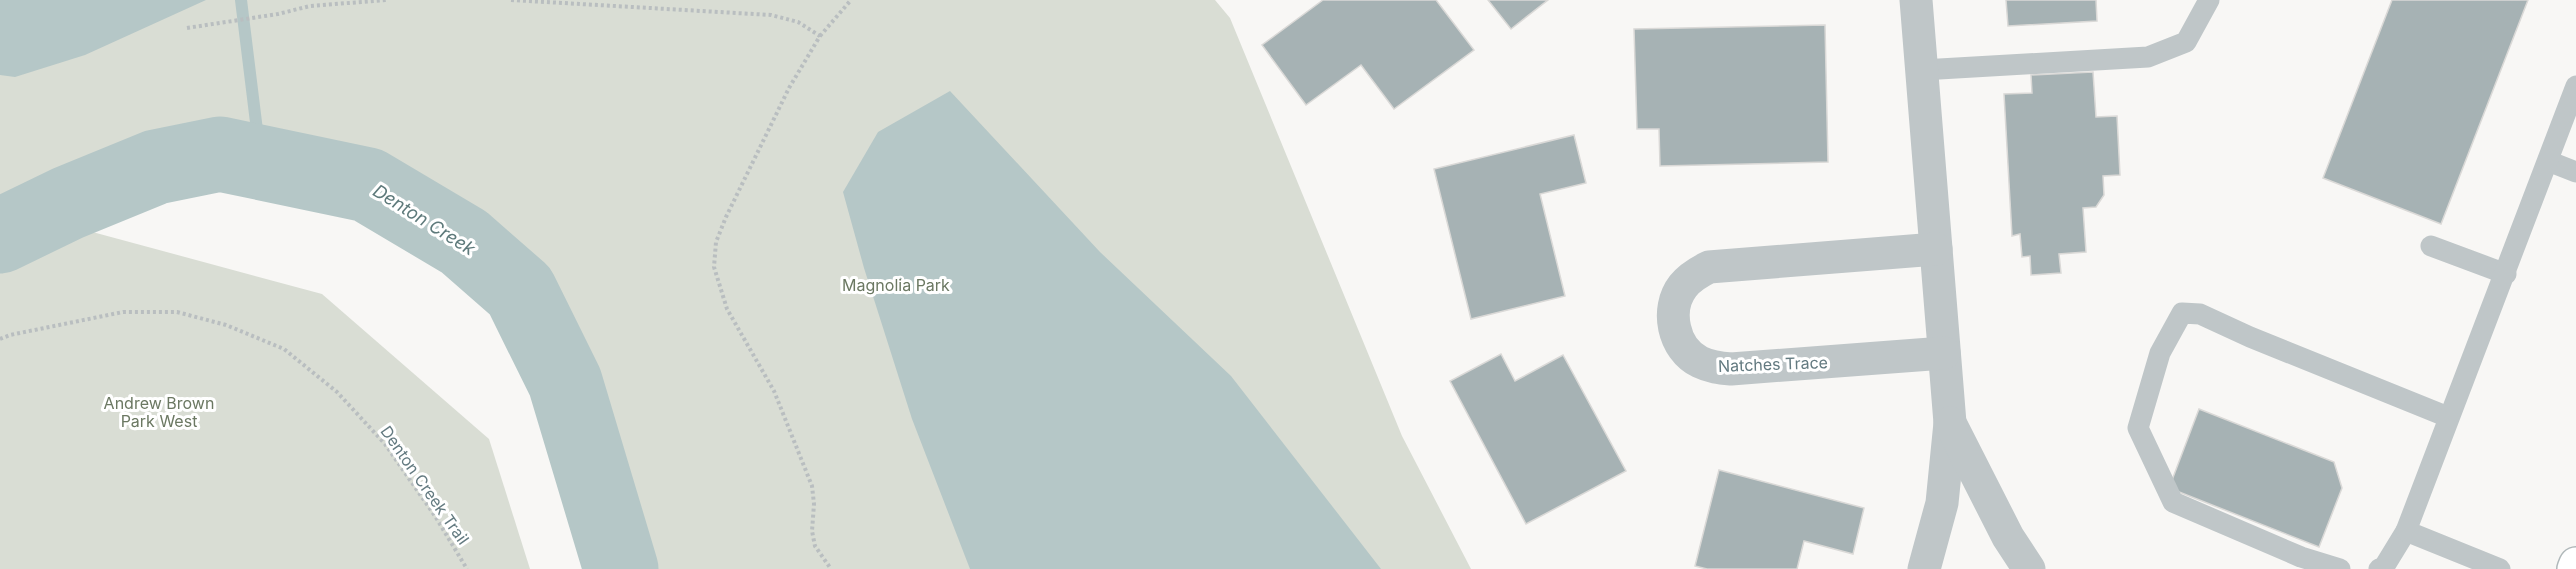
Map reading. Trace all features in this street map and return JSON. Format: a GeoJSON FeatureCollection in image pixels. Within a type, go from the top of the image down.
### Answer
{"type":"FeatureCollection","features":[{"type":"Feature","properties":{"kind":"main road"},"geometry":{"type":"LineString","coordinates":[[2574,569],[2576,564]]}},
{"type":"Feature","properties":{"kind":"street"},"geometry":{"type":"LineString","coordinates":[[1916,0],[1950,423],[1941,503],[1924,569]]}},
{"type":"Feature","properties":{"kind":"street","name":"Natches Trace"},"geometry":{"type":"LineString","coordinates":[[1936,249],[1709,267],[1694,275],[1682,287],[1674,302],[1673,320],[1677,336],[1685,351],[1698,362],[1714,368],[1731,369],[1944,353]]}},
{"type":"Feature","properties":{"kind":"street"},"geometry":{"type":"LineString","coordinates":[[1950,423],[2008,537],[2029,569]]}},
{"type":"Feature","properties":{"kind":"lane"},"geometry":{"type":"LineString","coordinates":[[1922,70],[2148,57],[2186,42],[2209,0]]}},
{"type":"Feature","properties":{"kind":"lane"},"geometry":{"type":"LineString","coordinates":[[2379,569],[2384,567],[2406,531],[2576,86]]}},
{"type":"Feature","properties":{"kind":"lane"},"geometry":{"type":"LineString","coordinates":[[2548,161],[2576,172]]}},
{"type":"Feature","properties":{"kind":"lane"},"geometry":{"type":"LineString","coordinates":[[2431,246],[2506,274]]}},
{"type":"Feature","properties":{"kind":"lane"},"geometry":{"type":"LineString","coordinates":[[2340,569],[2301,557],[2173,502],[2138,429],[2160,353],[2182,313],[2200,314],[2250,337],[2448,417]]}},
{"type":"Feature","properties":{"kind":"lane"},"geometry":{"type":"LineString","coordinates":[[2406,531],[2500,569]]}},
{"type":"Feature","properties":{"kind":"path"},"geometry":{"type":"LineString","coordinates":[[187,28],[278,14],[310,6],[387,0]]}},
{"type":"Feature","properties":{"kind":"path"},"geometry":{"type":"LineString","coordinates":[[511,0],[771,15],[798,22],[820,36]]}},
{"type":"Feature","properties":{"kind":"path"},"geometry":{"type":"LineString","coordinates":[[831,569],[815,546],[812,531],[814,504],[812,486],[774,391],[727,309],[714,267],[716,242],[726,217],[789,88],[820,36],[851,0]]}},
{"type":"Feature","properties":{"kind":"path","name":"Denton Creek Trail"},"geometry":{"type":"LineString","coordinates":[[0,339],[123,312],[177,312],[226,324],[284,349],[337,392],[385,444],[435,516],[467,569]]}},
{"type":"Feature","properties":{"kind":"green space","name":"Magnolia Park"},"geometry":{"type":"Polygon","coordinates":[[[0,0],[1215,0],[1230,18],[1402,436],[1471,569],[621,569],[565,382],[520,291],[464,242],[368,185],[220,154],[156,167],[68,203],[0,236],[0,0]]]}},
{"type":"Feature","properties":{"kind":"green space","name":"Andrew Brown Park West"},"geometry":{"type":"Polygon","coordinates":[[[74,227],[322,294],[489,439],[530,569],[0,569],[0,242],[74,227]]]}},
{"type":"Feature","properties":{"kind":"shaded area"},"geometry":{"type":"Polygon","coordinates":[[[0,0],[206,0],[85,55],[15,77],[0,75],[0,0]]]}},
{"type":"Feature","properties":{"kind":"shaded area"},"geometry":{"type":"Polygon","coordinates":[[[950,91],[1100,252],[1231,376],[1381,569],[970,569],[912,419],[864,268],[843,192],[878,132],[950,91]]]}},
{"type":"Feature","properties":{"kind":"building"},"geometry":{"type":"Polygon","coordinates":[[[1323,0],[1436,0],[1474,50],[1394,109],[1361,65],[1306,105],[1262,45],[1323,0]]]}},
{"type":"Feature","properties":{"kind":"building"},"geometry":{"type":"Polygon","coordinates":[[[1488,0],[1548,0],[1511,29],[1488,0]]]}},
{"type":"Feature","properties":{"kind":"building"},"geometry":{"type":"Polygon","coordinates":[[[2006,0],[2096,0],[2097,21],[2008,26],[2006,0]]]}},
{"type":"Feature","properties":{"kind":"building"},"geometry":{"type":"Polygon","coordinates":[[[2392,0],[2528,0],[2441,224],[2323,178],[2392,0]]]}},
{"type":"Feature","properties":{"kind":"building"},"geometry":{"type":"Polygon","coordinates":[[[1825,25],[1828,162],[1660,166],[1659,129],[1637,129],[1634,29],[1825,25]]]}},
{"type":"Feature","properties":{"kind":"building"},"geometry":{"type":"Polygon","coordinates":[[[2093,72],[2096,117],[2117,116],[2120,175],[2103,176],[2104,195],[2096,207],[2083,208],[2086,252],[2059,254],[2061,273],[2031,275],[2030,256],[2022,257],[2020,234],[2012,236],[2004,94],[2032,93],[2031,75],[2093,72]]]}},
{"type":"Feature","properties":{"kind":"building"},"geometry":{"type":"Polygon","coordinates":[[[1574,135],[1586,183],[1540,194],[1565,296],[1471,319],[1434,169],[1574,135]]]}},
{"type":"Feature","properties":{"kind":"building"},"geometry":{"type":"Polygon","coordinates":[[[1501,354],[1515,381],[1563,355],[1626,471],[1526,524],[1450,381],[1501,354]]]}},
{"type":"Feature","properties":{"kind":"building"},"geometry":{"type":"Polygon","coordinates":[[[2199,409],[2334,462],[2342,488],[2319,547],[2169,488],[2199,409]]]}},
{"type":"Feature","properties":{"kind":"building"},"geometry":{"type":"Polygon","coordinates":[[[1719,470],[1864,508],[1853,554],[1804,541],[1797,569],[1707,569],[1695,566],[1719,470]]]}},
{"type":"Feature","properties":{"kind":"waterway"},"geometry":{"type":"LineString","coordinates":[[241,0],[261,163]]}},
{"type":"Feature","properties":{"kind":"waterway","name":"Denton Creek"},"geometry":{"type":"LineString","coordinates":[[0,236],[68,203],[156,167],[220,154],[368,185],[464,242],[520,291],[565,382],[621,569]]}}]}
